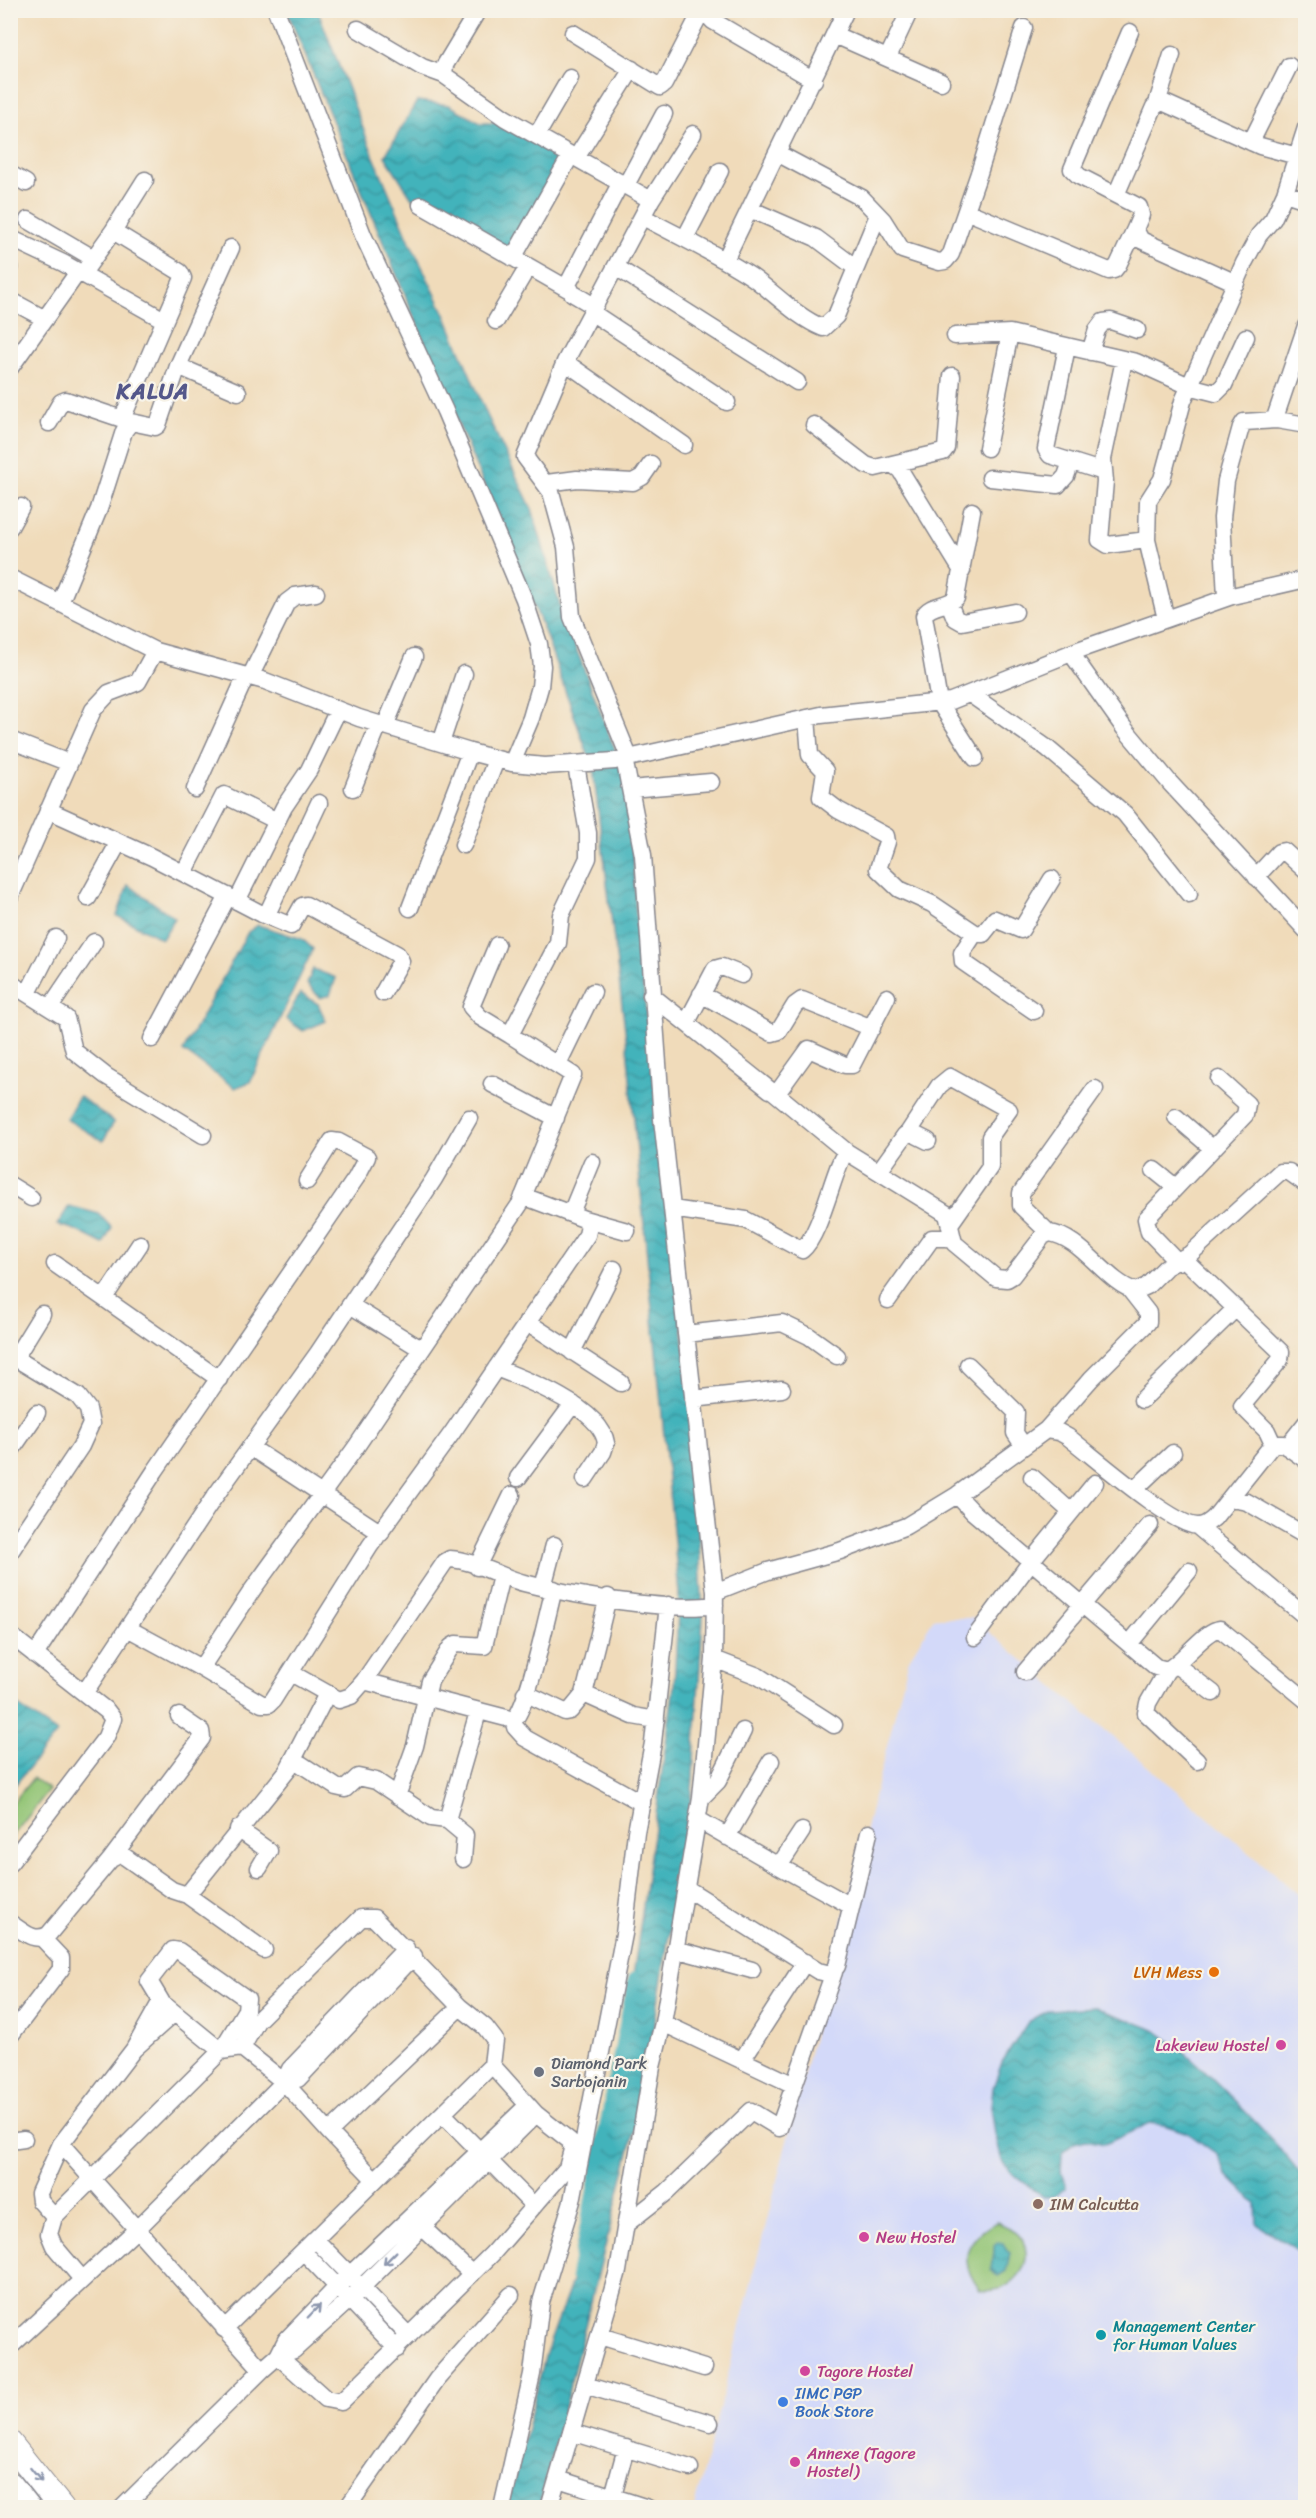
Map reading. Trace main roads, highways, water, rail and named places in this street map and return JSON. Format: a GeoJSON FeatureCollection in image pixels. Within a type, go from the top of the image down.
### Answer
{"type":"FeatureCollection","features":[{"type":"Feature","properties":{"kind":"highway"},"geometry":{"type":"LineString","coordinates":[[10,2444],[62,2508]]}},
{"type":"Feature","properties":{"kind":"highway"},"geometry":{"type":"LineString","coordinates":[[10,2484],[29,2508]]}},
{"type":"Feature","properties":{"kind":"water"},"geometry":{"type":"Polygon","coordinates":[[[287,11],[318,11],[374,157],[410,242],[444,312],[487,415],[532,509],[562,612],[626,778],[631,818],[637,934],[693,1421],[703,1617],[692,1792],[642,2101],[539,2507],[507,2507],[546,2353],[586,2243],[618,2083],[674,1686],[679,1593],[627,1046],[593,769],[542,625],[287,11]]]}},
{"type":"Feature","properties":{"kind":"water"},"geometry":{"type":"Polygon","coordinates":[[[417,101],[449,105],[480,123],[500,123],[563,157],[511,252],[412,198],[385,156],[417,101]]]}},
{"type":"Feature","properties":{"kind":"water"},"geometry":{"type":"Polygon","coordinates":[[[128,885],[175,918],[162,939],[117,916],[128,885]]]}},
{"type":"Feature","properties":{"kind":"water"},"geometry":{"type":"Polygon","coordinates":[[[258,925],[302,939],[313,949],[250,1082],[235,1088],[183,1051],[248,932],[258,925]]]}},
{"type":"Feature","properties":{"kind":"water"},"geometry":{"type":"Polygon","coordinates":[[[313,969],[336,978],[330,995],[320,998],[307,984],[313,969]]]}},
{"type":"Feature","properties":{"kind":"water"},"geometry":{"type":"Polygon","coordinates":[[[300,993],[318,1004],[326,1021],[303,1031],[286,1019],[300,993]]]}},
{"type":"Feature","properties":{"kind":"water"},"geometry":{"type":"Polygon","coordinates":[[[79,1096],[114,1122],[103,1141],[66,1119],[79,1096]]]}},
{"type":"Feature","properties":{"kind":"water"},"geometry":{"type":"Polygon","coordinates":[[[69,1206],[99,1214],[112,1228],[103,1244],[73,1229],[57,1225],[69,1206]]]}},
{"type":"Feature","properties":{"kind":"water"},"geometry":{"type":"Polygon","coordinates":[[[11,1701],[57,1733],[11,1790],[11,1701]]]}},
{"type":"Feature","properties":{"kind":"water"},"geometry":{"type":"Polygon","coordinates":[[[1095,2007],[1154,2030],[1167,2039],[1210,2076],[1280,2149],[1305,2182],[1307,2205],[1305,2255],[1257,2224],[1256,2204],[1226,2174],[1218,2155],[1188,2133],[1164,2125],[1150,2123],[1105,2144],[1086,2140],[1074,2143],[1062,2153],[1061,2172],[1066,2187],[1055,2196],[1044,2197],[1010,2172],[1002,2161],[991,2106],[993,2088],[1002,2062],[1028,2022],[1049,2010],[1095,2007]]]}},
{"type":"Feature","properties":{"kind":"water"},"geometry":{"type":"Polygon","coordinates":[[[998,2242],[1003,2243],[1010,2254],[1006,2271],[998,2276],[991,2270],[994,2246],[998,2242]]]}},
{"type":"Feature","properties":{"kind":"waterway"},"geometry":{"type":"LineString","coordinates":[[576,2276],[634,1978]]}},
{"type":"Feature","properties":{"kind":"place","name":"LVH Mess"},"geometry":{"type":"Point","coordinates":[1214,1972]}},
{"type":"Feature","properties":{"kind":"place","name":"Lakeview Hostel"},"geometry":{"type":"Point","coordinates":[1281,2045]}},
{"type":"Feature","properties":{"kind":"place","name":"Diamond Park Sarbojanin"},"geometry":{"type":"Point","coordinates":[539,2072]}},
{"type":"Feature","properties":{"kind":"place","name":"IIM Calcutta"},"geometry":{"type":"Point","coordinates":[1038,2204]}},
{"type":"Feature","properties":{"kind":"place","name":"New Hostel"},"geometry":{"type":"Point","coordinates":[864,2237]}},
{"type":"Feature","properties":{"kind":"place","name":"Management Center for Human Values"},"geometry":{"type":"Point","coordinates":[1101,2335]}},
{"type":"Feature","properties":{"kind":"place","name":"Tagore Hostel"},"geometry":{"type":"Point","coordinates":[805,2371]}},
{"type":"Feature","properties":{"kind":"place","name":"IIMC PGP Book Store"},"geometry":{"type":"Point","coordinates":[783,2402]}},
{"type":"Feature","properties":{"kind":"place","name":"Annexe (Tagore Hostel)"},"geometry":{"type":"Point","coordinates":[795,2462]}},
{"type":"Feature","properties":{"kind":"district","name":"KALUA"},"geometry":{"type":"Point","coordinates":[153,391]}}]}
